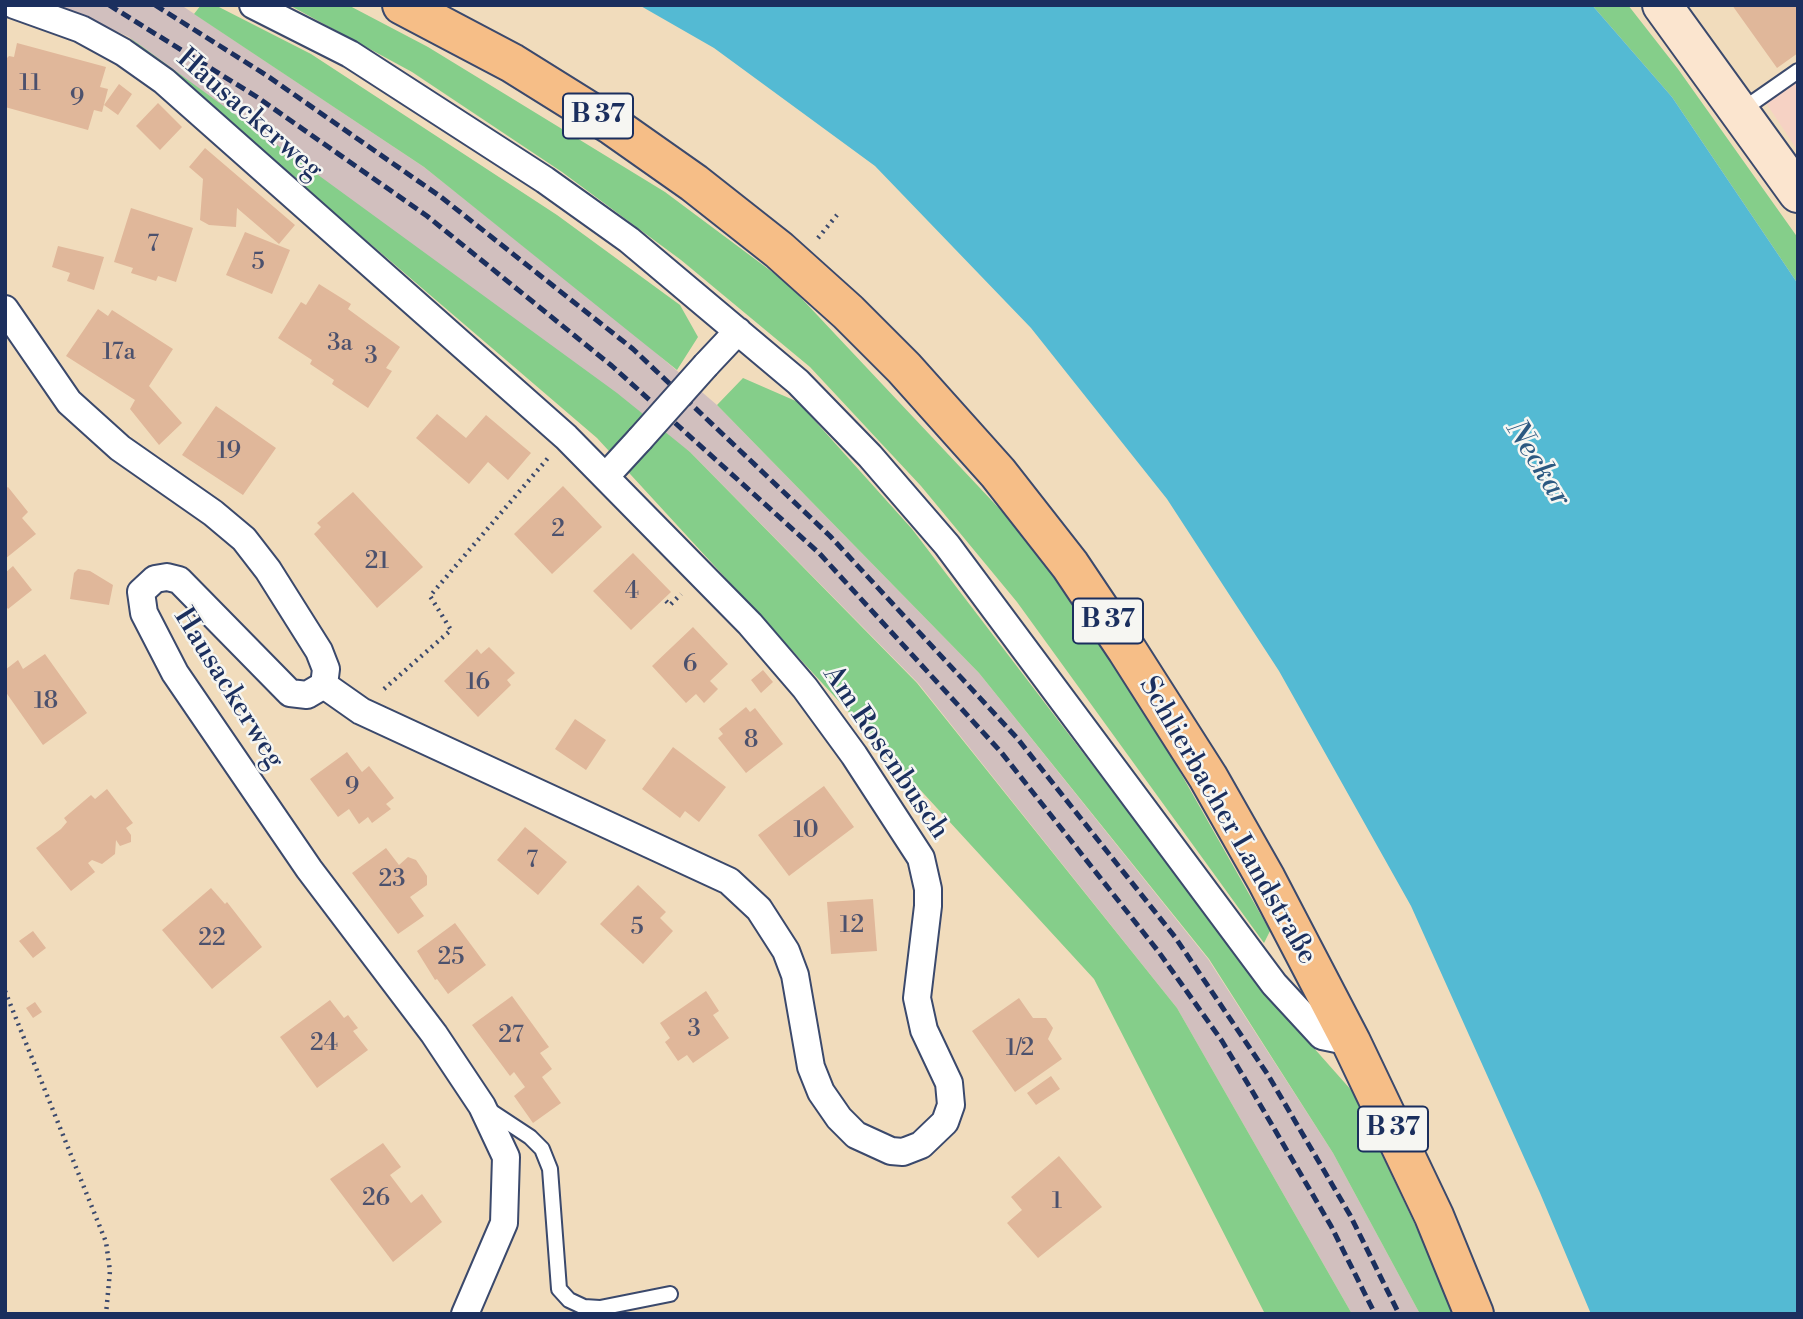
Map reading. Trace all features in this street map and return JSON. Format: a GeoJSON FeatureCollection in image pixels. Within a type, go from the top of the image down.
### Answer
{"type":"FeatureCollection","features":[{"type":"Feature","properties":{"kind":"main road","name":"Schlierbacher Landstraße"},"geometry":{"type":"LineString","coordinates":[[402,5],[512,63],[613,126],[694,183],[779,250],[904,368],[998,473],[1070,565],[1128,650],[1208,777],[1266,879],[1351,1042],[1434,1216],[1474,1314]]}},
{"type":"Feature","properties":{"kind":"main road"},"geometry":{"type":"LineString","coordinates":[[1662,5],[1798,193]]}},
{"type":"Feature","properties":{"kind":"street","name":"Hausackerweg"},"geometry":{"type":"LineString","coordinates":[[14,5],[81,29],[124,52],[164,81],[435,319],[607,476]]}},
{"type":"Feature","properties":{"kind":"street"},"geometry":{"type":"LineString","coordinates":[[253,5],[350,54],[545,180],[629,240],[798,382],[907,496],[1071,708],[1274,984],[1322,1036],[1351,1042]]}},
{"type":"Feature","properties":{"kind":"street"},"geometry":{"type":"LineString","coordinates":[[5,309],[69,402],[120,447],[213,513],[244,539],[312,638],[326,669],[324,685]]}},
{"type":"Feature","properties":{"kind":"street"},"geometry":{"type":"LineString","coordinates":[[607,476],[738,331]]}},
{"type":"Feature","properties":{"kind":"street","name":"Am Rosenbusch"},"geometry":{"type":"LineString","coordinates":[[324,685],[361,711],[729,881],[759,909],[786,951],[795,975],[811,1067],[821,1092],[839,1118],[856,1135],[891,1151],[912,1150],[930,1139],[945,1122],[952,1095],[918,1006],[917,981],[928,889],[921,858],[870,778],[805,688],[750,624],[607,476]]}},
{"type":"Feature","properties":{"kind":"street","name":"Hausackerweg"},"geometry":{"type":"LineString","coordinates":[[324,685],[307,695],[282,688],[179,580],[155,579],[141,592],[144,613],[175,673],[309,869],[435,1034],[482,1106],[506,1157],[504,1223],[465,1314]]}},
{"type":"Feature","properties":{"kind":"lane"},"geometry":{"type":"LineString","coordinates":[[1740,111],[1798,71]]}},
{"type":"Feature","properties":{"kind":"lane"},"geometry":{"type":"LineString","coordinates":[[482,1106],[530,1137],[542,1149],[550,1169],[559,1289],[569,1300],[584,1307],[600,1308],[670,1294]]}},
{"type":"Feature","properties":{"kind":"path"},"geometry":{"type":"LineString","coordinates":[[821,235],[837,215]]}},
{"type":"Feature","properties":{"kind":"path"},"geometry":{"type":"LineString","coordinates":[[382,692],[451,630],[430,596],[555,451]]}},
{"type":"Feature","properties":{"kind":"path"},"geometry":{"type":"LineString","coordinates":[[5,991],[106,1242],[110,1271],[106,1314]]}},
{"type":"Feature","properties":{"kind":"shaded area"},"geometry":{"type":"Polygon","coordinates":[[[58,5],[181,5],[424,167],[634,334],[717,405],[979,673],[1208,959],[1333,1153],[1420,1314],[1352,1314],[1177,1008],[918,683],[690,452],[129,37],[58,5]]]}},
{"type":"Feature","properties":{"kind":"shaded area"},"geometry":{"type":"Polygon","coordinates":[[[1798,81],[1798,151],[1766,103],[1798,81]]]}},
{"type":"Feature","properties":{"kind":"green space"},"geometry":{"type":"Polygon","coordinates":[[[201,5],[215,5],[311,54],[557,215],[680,305],[698,337],[677,370],[424,167],[194,14],[201,5]]]}},
{"type":"Feature","properties":{"kind":"green space"},"geometry":{"type":"Polygon","coordinates":[[[289,5],[348,5],[428,47],[665,192],[787,283],[1026,537],[1089,623],[1141,703],[1270,931],[1264,943],[1017,602],[921,486],[810,367],[681,260],[562,172],[412,72],[289,5]]]}},
{"type":"Feature","properties":{"kind":"green space"},"geometry":{"type":"Polygon","coordinates":[[[1592,5],[1628,5],[1678,69],[1798,238],[1798,284],[1672,97],[1592,5]]]}},
{"type":"Feature","properties":{"kind":"green space"},"geometry":{"type":"Polygon","coordinates":[[[129,37],[617,393],[690,452],[917,683],[1177,1008],[1352,1314],[1265,1314],[1094,979],[597,438],[129,37]]]}},
{"type":"Feature","properties":{"kind":"green space"},"geometry":{"type":"Polygon","coordinates":[[[743,378],[798,402],[912,529],[1274,1003],[1352,1091],[1457,1314],[1420,1314],[1333,1153],[1209,959],[979,673],[717,405],[743,378]]]}},
{"type":"Feature","properties":{"kind":"water","name":"Neckar"},"geometry":{"type":"Polygon","coordinates":[[[639,5],[1592,5],[1672,97],[1798,284],[1798,1314],[1591,1314],[1540,1193],[1411,906],[1279,671],[1167,499],[1031,328],[875,166],[714,48],[639,5]]]}},
{"type":"Feature","properties":{"kind":"building"},"geometry":{"type":"Polygon","coordinates":[[[1732,5],[1798,5],[1798,53],[1777,68],[1732,5]]]}},
{"type":"Feature","properties":{"kind":"building"},"geometry":{"type":"Polygon","coordinates":[[[17,43],[106,67],[100,87],[108,89],[102,112],[94,110],[88,130],[5,107],[5,60],[9,56],[14,57],[17,43]]]}},
{"type":"Feature","properties":{"kind":"building"},"geometry":{"type":"Polygon","coordinates":[[[119,84],[132,94],[118,115],[104,105],[119,84]]]}},
{"type":"Feature","properties":{"kind":"building"},"geometry":{"type":"Polygon","coordinates":[[[158,103],[182,127],[160,150],[136,126],[158,103]]]}},
{"type":"Feature","properties":{"kind":"building"},"geometry":{"type":"Polygon","coordinates":[[[205,148],[295,225],[279,244],[237,208],[236,227],[209,225],[200,220],[203,179],[189,167],[205,148]]]}},
{"type":"Feature","properties":{"kind":"building"},"geometry":{"type":"Polygon","coordinates":[[[131,208],[193,228],[176,282],[158,276],[156,281],[131,273],[133,268],[114,262],[131,208]]]}},
{"type":"Feature","properties":{"kind":"building"},"geometry":{"type":"Polygon","coordinates":[[[245,232],[290,250],[272,294],[226,275],[245,232]]]}},
{"type":"Feature","properties":{"kind":"building"},"geometry":{"type":"Polygon","coordinates":[[[58,246],[104,257],[94,290],[67,281],[70,273],[52,267],[58,246]]]}},
{"type":"Feature","properties":{"kind":"building"},"geometry":{"type":"Polygon","coordinates":[[[319,284],[351,304],[348,309],[400,347],[386,368],[392,371],[368,408],[332,384],[334,380],[310,364],[312,360],[278,338],[301,302],[306,305],[319,284]]]}},
{"type":"Feature","properties":{"kind":"building"},"geometry":{"type":"Polygon","coordinates":[[[98,309],[108,316],[112,310],[173,349],[149,386],[182,423],[159,445],[130,409],[135,400],[66,356],[98,309]]]}},
{"type":"Feature","properties":{"kind":"building"},"geometry":{"type":"Polygon","coordinates":[[[216,406],[276,448],[243,495],[182,455],[216,406]]]}},
{"type":"Feature","properties":{"kind":"building"},"geometry":{"type":"Polygon","coordinates":[[[437,414],[466,438],[486,415],[531,453],[508,480],[488,462],[469,484],[416,438],[437,414]]]}},
{"type":"Feature","properties":{"kind":"building"},"geometry":{"type":"Polygon","coordinates":[[[563,486],[602,527],[552,574],[514,534],[563,486]]]}},
{"type":"Feature","properties":{"kind":"building"},"geometry":{"type":"Polygon","coordinates":[[[8,487],[28,512],[22,518],[36,534],[5,559],[5,489],[8,487]]]}},
{"type":"Feature","properties":{"kind":"building"},"geometry":{"type":"Polygon","coordinates":[[[353,492],[423,567],[377,608],[314,534],[321,527],[317,523],[353,492]]]}},
{"type":"Feature","properties":{"kind":"building"},"geometry":{"type":"Polygon","coordinates":[[[633,553],[671,592],[631,630],[593,591],[633,553]]]}},
{"type":"Feature","properties":{"kind":"building"},"geometry":{"type":"Polygon","coordinates":[[[13,566],[32,590],[8,609],[5,605],[5,573],[13,566]]]}},
{"type":"Feature","properties":{"kind":"building"},"geometry":{"type":"Polygon","coordinates":[[[78,569],[90,571],[113,585],[109,605],[70,599],[74,573],[78,569]]]}},
{"type":"Feature","properties":{"kind":"building"},"geometry":{"type":"Polygon","coordinates":[[[693,627],[728,664],[710,681],[718,689],[704,703],[696,694],[686,703],[652,666],[693,627]]]}},
{"type":"Feature","properties":{"kind":"building"},"geometry":{"type":"Polygon","coordinates":[[[489,647],[515,673],[507,680],[511,685],[478,717],[444,681],[477,649],[481,654],[489,647]]]}},
{"type":"Feature","properties":{"kind":"building"},"geometry":{"type":"Polygon","coordinates":[[[45,654],[87,713],[43,745],[5,691],[5,670],[18,660],[23,669],[45,654]]]}},
{"type":"Feature","properties":{"kind":"building"},"geometry":{"type":"Polygon","coordinates":[[[763,670],[773,682],[761,693],[751,680],[763,670]]]}},
{"type":"Feature","properties":{"kind":"building"},"geometry":{"type":"Polygon","coordinates":[[[746,707],[750,712],[755,708],[783,744],[746,773],[718,738],[723,734],[719,729],[746,707]]]}},
{"type":"Feature","properties":{"kind":"building"},"geometry":{"type":"Polygon","coordinates":[[[575,719],[606,740],[586,770],[555,749],[575,719]]]}},
{"type":"Feature","properties":{"kind":"building"},"geometry":{"type":"Polygon","coordinates":[[[673,747],[726,787],[699,822],[685,811],[680,818],[642,789],[673,747]]]}},
{"type":"Feature","properties":{"kind":"building"},"geometry":{"type":"Polygon","coordinates":[[[347,752],[362,772],[369,766],[394,798],[386,804],[391,809],[372,823],[368,817],[359,824],[349,809],[338,817],[310,779],[347,752]]]}},
{"type":"Feature","properties":{"kind":"building"},"geometry":{"type":"Polygon","coordinates":[[[824,786],[854,827],[789,876],[758,835],[824,786]]]}},
{"type":"Feature","properties":{"kind":"building"},"geometry":{"type":"Polygon","coordinates":[[[107,789],[133,823],[126,828],[131,835],[131,842],[120,846],[116,840],[115,854],[102,864],[92,860],[88,863],[95,872],[71,891],[36,848],[61,829],[67,822],[64,818],[91,795],[95,799],[107,789]]]}},
{"type":"Feature","properties":{"kind":"building"},"geometry":{"type":"Polygon","coordinates":[[[525,827],[567,862],[538,895],[497,860],[525,827]]]}},
{"type":"Feature","properties":{"kind":"building"},"geometry":{"type":"Polygon","coordinates":[[[386,848],[399,865],[408,857],[416,860],[427,876],[427,885],[410,897],[424,916],[398,934],[352,873],[386,848]]]}},
{"type":"Feature","properties":{"kind":"building"},"geometry":{"type":"Polygon","coordinates":[[[638,885],[666,912],[660,918],[673,931],[643,964],[600,924],[638,885]]]}},
{"type":"Feature","properties":{"kind":"building"},"geometry":{"type":"Polygon","coordinates":[[[211,888],[225,904],[227,902],[262,947],[212,989],[162,930],[211,888]]]}},
{"type":"Feature","properties":{"kind":"building"},"geometry":{"type":"Polygon","coordinates":[[[873,899],[877,951],[831,954],[827,902],[873,899]]]}},
{"type":"Feature","properties":{"kind":"building"},"geometry":{"type":"Polygon","coordinates":[[[455,923],[486,965],[448,994],[437,979],[435,980],[417,951],[455,923]]]}},
{"type":"Feature","properties":{"kind":"building"},"geometry":{"type":"Polygon","coordinates":[[[33,931],[46,948],[33,958],[19,941],[33,931]]]}},
{"type":"Feature","properties":{"kind":"building"},"geometry":{"type":"Polygon","coordinates":[[[706,991],[719,1011],[713,1015],[729,1038],[693,1063],[687,1055],[678,1061],[665,1042],[670,1038],[660,1023],[706,991]]]}},
{"type":"Feature","properties":{"kind":"building"},"geometry":{"type":"Polygon","coordinates":[[[512,996],[549,1047],[540,1053],[552,1069],[542,1077],[561,1103],[533,1123],[514,1096],[525,1087],[514,1072],[510,1076],[472,1025],[512,996]]]}},
{"type":"Feature","properties":{"kind":"building"},"geometry":{"type":"Polygon","coordinates":[[[1019,998],[1033,1018],[1046,1018],[1053,1028],[1048,1039],[1062,1059],[1015,1092],[972,1031],[1019,998]]]}},
{"type":"Feature","properties":{"kind":"building"},"geometry":{"type":"Polygon","coordinates":[[[330,1000],[344,1018],[348,1015],[358,1028],[353,1031],[368,1050],[317,1088],[280,1037],[330,1000]]]}},
{"type":"Feature","properties":{"kind":"building"},"geometry":{"type":"Polygon","coordinates":[[[35,1002],[42,1012],[33,1018],[26,1008],[35,1002]]]}},
{"type":"Feature","properties":{"kind":"building"},"geometry":{"type":"Polygon","coordinates":[[[1051,1076],[1060,1089],[1036,1105],[1027,1093],[1051,1076]]]}},
{"type":"Feature","properties":{"kind":"building"},"geometry":{"type":"Polygon","coordinates":[[[383,1143],[401,1167],[390,1175],[411,1203],[422,1194],[442,1222],[393,1262],[330,1179],[383,1143]]]}},
{"type":"Feature","properties":{"kind":"building"},"geometry":{"type":"Polygon","coordinates":[[[1059,1156],[1102,1207],[1038,1258],[1007,1223],[1022,1210],[1011,1197],[1059,1156]]]}},
{"type":"Feature","properties":{"kind":"railway"},"geometry":{"type":"LineString","coordinates":[[109,5],[257,97],[427,216],[612,366],[819,553],[1001,752],[1158,951],[1222,1041],[1251,1089],[1331,1226],[1375,1314]]}},
{"type":"Feature","properties":{"kind":"railway"},"geometry":{"type":"LineString","coordinates":[[155,5],[266,75],[441,197],[633,349],[830,536],[1017,738],[1175,937],[1268,1075],[1350,1215],[1399,1314]]}}]}
